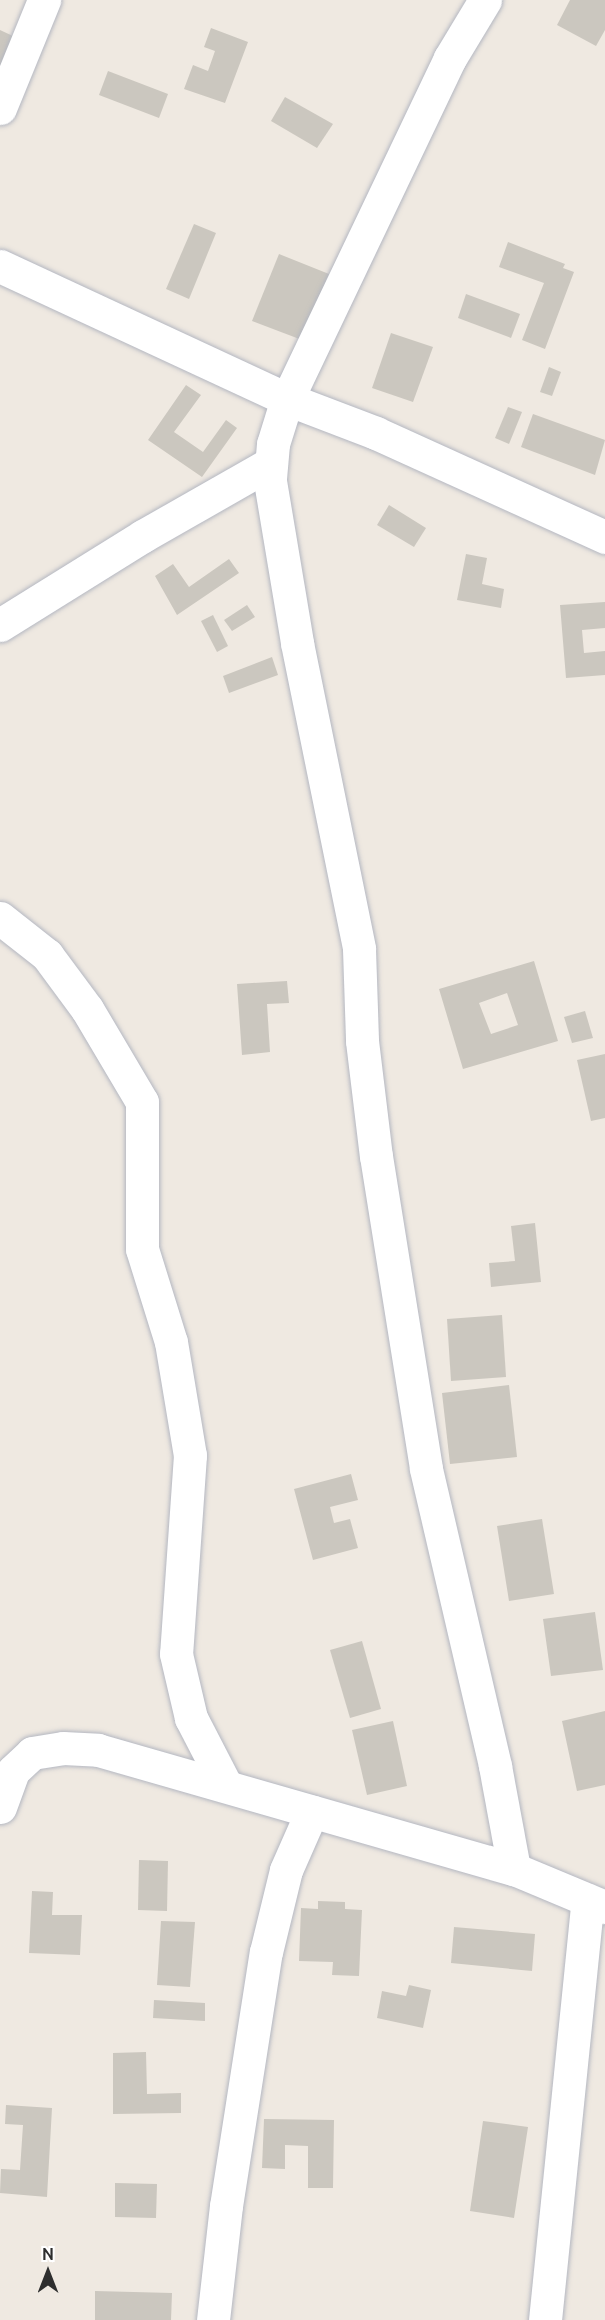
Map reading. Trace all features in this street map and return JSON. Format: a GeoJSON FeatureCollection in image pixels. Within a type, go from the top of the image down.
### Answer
{"type":"FeatureCollection","features":[{"type":"Feature","properties":{"kind":"street"},"geometry":{"type":"LineString","coordinates":[[0,108],[44,0]]}},
{"type":"Feature","properties":{"kind":"street"},"geometry":{"type":"LineString","coordinates":[[485,0],[450,58],[287,399],[273,444],[270,481],[297,643],[359,949],[362,1041],[374,1145],[426,1469],[495,1766],[514,1869]]}},
{"type":"Feature","properties":{"kind":"street"},"geometry":{"type":"LineString","coordinates":[[0,266],[287,399],[376,433],[605,537]]}},
{"type":"Feature","properties":{"kind":"street"},"geometry":{"type":"LineString","coordinates":[[0,625],[142,536],[271,463]]}},
{"type":"Feature","properties":{"kind":"street"},"geometry":{"type":"LineString","coordinates":[[0,918],[47,955],[87,1010],[142,1102],[142,1249],[171,1342],[190,1455],[176,1654],[191,1718],[225,1784]]}},
{"type":"Feature","properties":{"kind":"street"},"geometry":{"type":"LineString","coordinates":[[0,1807],[13,1771],[11,1752],[98,1750],[225,1784],[514,1869],[597,1903],[545,2320]]}},
{"type":"Feature","properties":{"kind":"street"},"geometry":{"type":"LineString","coordinates":[[213,2320],[232,2164],[266,1952],[286,1870],[312,1811]]}},
{"type":"Feature","properties":{"kind":"building"},"geometry":{"type":"Polygon","coordinates":[[[570,0],[605,0],[605,30],[596,46],[557,25],[570,0]]]}},
{"type":"Feature","properties":{"kind":"building"},"geometry":{"type":"Polygon","coordinates":[[[211,28],[248,42],[225,103],[184,89],[193,65],[208,71],[215,51],[204,47],[211,28]]]}},
{"type":"Feature","properties":{"kind":"building"},"geometry":{"type":"Polygon","coordinates":[[[0,30],[15,37],[0,72],[0,30]]]}},
{"type":"Feature","properties":{"kind":"building"},"geometry":{"type":"Polygon","coordinates":[[[108,71],[168,94],[159,118],[99,95],[108,71]]]}},
{"type":"Feature","properties":{"kind":"building"},"geometry":{"type":"Polygon","coordinates":[[[285,97],[333,124],[317,148],[271,121],[285,97]]]}},
{"type":"Feature","properties":{"kind":"building"},"geometry":{"type":"Polygon","coordinates":[[[194,224],[216,233],[189,299],[166,289],[194,224]]]}},
{"type":"Feature","properties":{"kind":"building"},"geometry":{"type":"Polygon","coordinates":[[[508,242],[565,264],[563,268],[574,272],[545,349],[522,340],[544,283],[499,267],[508,242]]]}},
{"type":"Feature","properties":{"kind":"building"},"geometry":{"type":"Polygon","coordinates":[[[279,254],[329,274],[302,340],[252,321],[279,254]]]}},
{"type":"Feature","properties":{"kind":"building"},"geometry":{"type":"Polygon","coordinates":[[[466,294],[520,314],[511,338],[458,318],[466,294]]]}},
{"type":"Feature","properties":{"kind":"building"},"geometry":{"type":"Polygon","coordinates":[[[391,333],[433,347],[413,402],[372,388],[391,333]]]}},
{"type":"Feature","properties":{"kind":"building"},"geometry":{"type":"Polygon","coordinates":[[[549,367],[561,372],[552,396],[540,392],[549,367]]]}},
{"type":"Feature","properties":{"kind":"building"},"geometry":{"type":"Polygon","coordinates":[[[186,385],[201,395],[174,432],[203,452],[226,420],[237,428],[202,477],[148,440],[186,385]]]}},
{"type":"Feature","properties":{"kind":"building"},"geometry":{"type":"Polygon","coordinates":[[[508,407],[522,412],[509,444],[495,438],[508,407]]]}},
{"type":"Feature","properties":{"kind":"building"},"geometry":{"type":"Polygon","coordinates":[[[533,414],[605,440],[595,475],[521,447],[533,414]]]}},
{"type":"Feature","properties":{"kind":"building"},"geometry":{"type":"Polygon","coordinates":[[[389,505],[426,528],[414,547],[377,525],[389,505]]]}},
{"type":"Feature","properties":{"kind":"building"},"geometry":{"type":"Polygon","coordinates":[[[466,554],[487,558],[482,584],[504,589],[501,608],[457,600],[466,554]]]}},
{"type":"Feature","properties":{"kind":"building"},"geometry":{"type":"Polygon","coordinates":[[[229,559],[239,573],[177,615],[155,576],[173,564],[189,587],[229,559]]]}},
{"type":"Feature","properties":{"kind":"building"},"geometry":{"type":"Polygon","coordinates":[[[605,602],[605,628],[582,630],[584,653],[605,651],[605,675],[566,678],[560,605],[605,602]]]}},
{"type":"Feature","properties":{"kind":"building"},"geometry":{"type":"Polygon","coordinates":[[[247,605],[255,617],[232,631],[224,620],[247,605]]]}},
{"type":"Feature","properties":{"kind":"building"},"geometry":{"type":"Polygon","coordinates":[[[213,615],[228,646],[217,652],[201,621],[213,615]]]}},
{"type":"Feature","properties":{"kind":"building"},"geometry":{"type":"Polygon","coordinates":[[[272,657],[278,675],[229,693],[223,676],[272,657]]]}},
{"type":"Feature","properties":{"kind":"building"},"geometry":{"type":"Polygon","coordinates":[[[534,961],[558,1041],[463,1069],[439,989],[534,961]],[[507,993],[479,1003],[491,1034],[518,1025],[507,993]]]}},
{"type":"Feature","properties":{"kind":"building"},"geometry":{"type":"Polygon","coordinates":[[[287,981],[289,1003],[267,1004],[270,1052],[242,1055],[237,984],[287,981]]]}},
{"type":"Feature","properties":{"kind":"building"},"geometry":{"type":"Polygon","coordinates":[[[585,1011],[593,1038],[572,1043],[564,1017],[585,1011]]]}},
{"type":"Feature","properties":{"kind":"building"},"geometry":{"type":"Polygon","coordinates":[[[605,1054],[605,1118],[591,1121],[577,1060],[605,1054]]]}},
{"type":"Feature","properties":{"kind":"building"},"geometry":{"type":"Polygon","coordinates":[[[535,1223],[541,1282],[491,1287],[489,1263],[515,1261],[511,1226],[535,1223]]]}},
{"type":"Feature","properties":{"kind":"building"},"geometry":{"type":"Polygon","coordinates":[[[502,1315],[506,1377],[451,1381],[447,1319],[502,1315]]]}},
{"type":"Feature","properties":{"kind":"building"},"geometry":{"type":"Polygon","coordinates":[[[509,1385],[517,1457],[450,1464],[442,1393],[509,1385]]]}},
{"type":"Feature","properties":{"kind":"building"},"geometry":{"type":"Polygon","coordinates":[[[351,1474],[358,1500],[330,1507],[334,1523],[350,1519],[358,1548],[313,1560],[294,1489],[351,1474]]]}},
{"type":"Feature","properties":{"kind":"building"},"geometry":{"type":"Polygon","coordinates":[[[542,1519],[554,1594],[509,1601],[497,1526],[542,1519]]]}},
{"type":"Feature","properties":{"kind":"building"},"geometry":{"type":"Polygon","coordinates":[[[595,1612],[603,1670],[551,1676],[543,1619],[595,1612]]]}},
{"type":"Feature","properties":{"kind":"building"},"geometry":{"type":"Polygon","coordinates":[[[362,1641],[381,1709],[350,1718],[330,1650],[362,1641]]]}},
{"type":"Feature","properties":{"kind":"building"},"geometry":{"type":"Polygon","coordinates":[[[605,1711],[605,1785],[577,1791],[562,1721],[605,1711]]]}},
{"type":"Feature","properties":{"kind":"building"},"geometry":{"type":"Polygon","coordinates":[[[393,1721],[407,1786],[367,1795],[352,1730],[393,1721]]]}},
{"type":"Feature","properties":{"kind":"building"},"geometry":{"type":"Polygon","coordinates":[[[139,1860],[168,1861],[167,1911],[138,1910],[139,1860]]]}},
{"type":"Feature","properties":{"kind":"building"},"geometry":{"type":"Polygon","coordinates":[[[32,1891],[53,1892],[52,1915],[82,1915],[80,1955],[29,1953],[32,1891]]]}},
{"type":"Feature","properties":{"kind":"building"},"geometry":{"type":"Polygon","coordinates":[[[318,1901],[345,1902],[345,1909],[362,1910],[359,1976],[332,1975],[333,1962],[299,1961],[301,1908],[318,1909],[318,1901]]]}},
{"type":"Feature","properties":{"kind":"building"},"geometry":{"type":"Polygon","coordinates":[[[161,1921],[195,1922],[190,1987],[157,1985],[161,1921]]]}},
{"type":"Feature","properties":{"kind":"building"},"geometry":{"type":"Polygon","coordinates":[[[454,1927],[535,1934],[532,1971],[451,1963],[454,1927]]]}},
{"type":"Feature","properties":{"kind":"building"},"geometry":{"type":"Polygon","coordinates":[[[409,1985],[431,1990],[423,2028],[377,2018],[382,1991],[406,1996],[409,1985]]]}},
{"type":"Feature","properties":{"kind":"building"},"geometry":{"type":"Polygon","coordinates":[[[154,2000],[205,2003],[205,2021],[153,2018],[154,2000]]]}},
{"type":"Feature","properties":{"kind":"building"},"geometry":{"type":"Polygon","coordinates":[[[146,2052],[147,2094],[181,2093],[181,2113],[113,2114],[113,2053],[146,2052]]]}},
{"type":"Feature","properties":{"kind":"building"},"geometry":{"type":"Polygon","coordinates":[[[6,2105],[52,2108],[47,2197],[0,2193],[1,2169],[20,2170],[23,2125],[5,2124],[6,2105]]]}},
{"type":"Feature","properties":{"kind":"building"},"geometry":{"type":"Polygon","coordinates":[[[264,2119],[334,2120],[333,2188],[308,2188],[308,2146],[285,2145],[285,2169],[262,2168],[264,2119]]]}},
{"type":"Feature","properties":{"kind":"building"},"geometry":{"type":"Polygon","coordinates":[[[483,2121],[528,2127],[514,2218],[470,2211],[483,2121]]]}},
{"type":"Feature","properties":{"kind":"building"},"geometry":{"type":"Polygon","coordinates":[[[115,2183],[157,2184],[156,2218],[115,2217],[115,2183]]]}},
{"type":"Feature","properties":{"kind":"building"},"geometry":{"type":"Polygon","coordinates":[[[95,2291],[172,2293],[171,2320],[95,2320],[95,2291]]]}}]}
